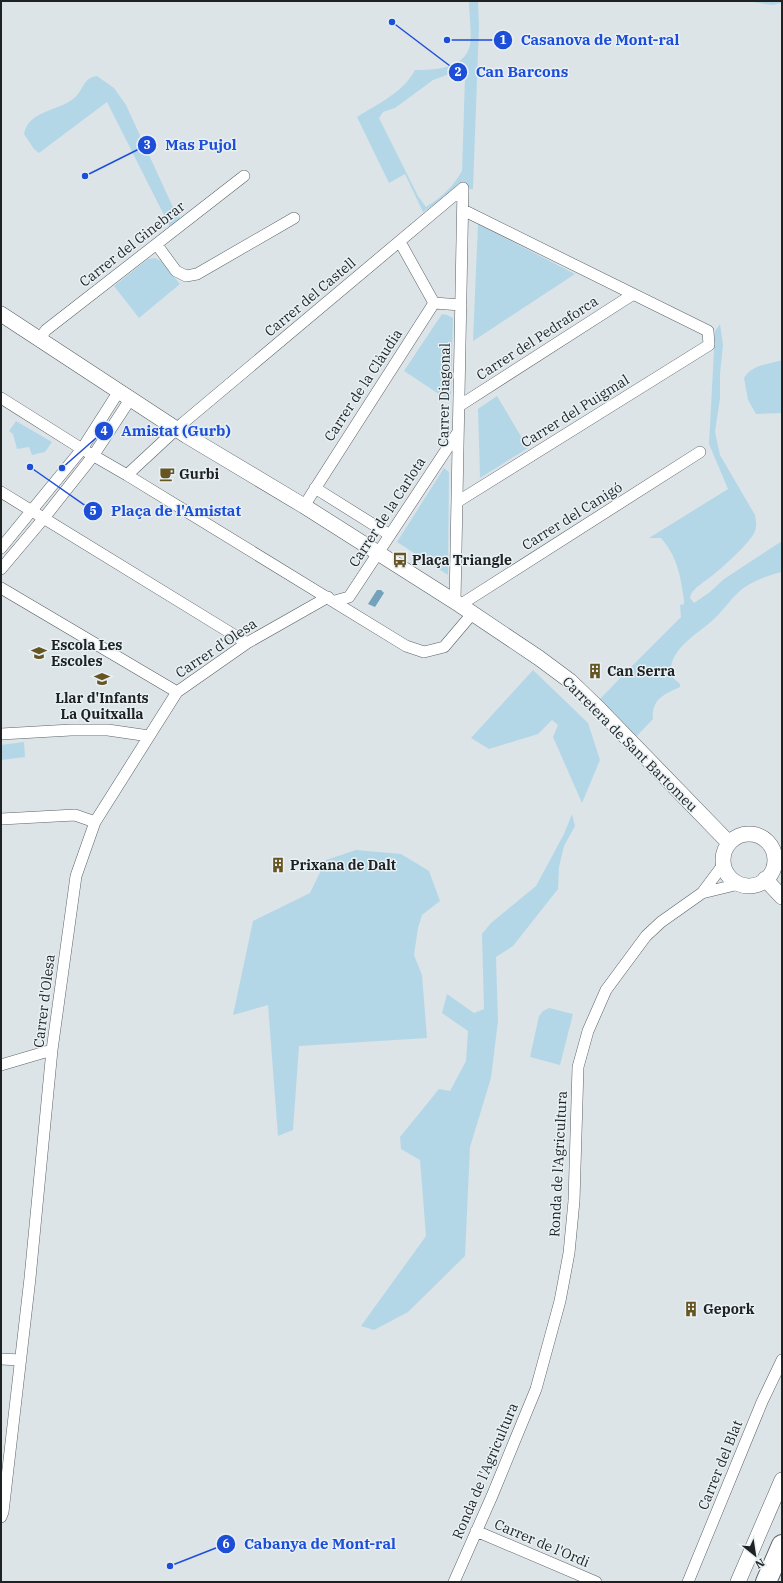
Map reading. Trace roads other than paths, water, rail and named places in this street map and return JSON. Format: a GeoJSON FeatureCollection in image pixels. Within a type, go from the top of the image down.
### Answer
{"type":"FeatureCollection","features":[{"type":"Feature","properties":{"kind":"highway"},"geometry":{"type":"LineString","coordinates":[[766,1582],[782,1545]]}},
{"type":"Feature","properties":{"kind":"street","name":"Carrer del Ginebrar"},"geometry":{"type":"LineString","coordinates":[[40,338],[46,330],[244,176]]}},
{"type":"Feature","properties":{"kind":"street","name":"Carrer Diagonal"},"geometry":{"type":"LineString","coordinates":[[457,603],[458,432],[463,188]]}},
{"type":"Feature","properties":{"kind":"street","name":"Carrer del Castell"},"geometry":{"type":"LineString","coordinates":[[127,475],[176,428],[463,188]]}},
{"type":"Feature","properties":{"kind":"street"},"geometry":{"type":"LineString","coordinates":[[463,210],[632,294]]}},
{"type":"Feature","properties":{"kind":"street"},"geometry":{"type":"LineString","coordinates":[[157,245],[176,271],[186,276],[197,274],[294,218]]}},
{"type":"Feature","properties":{"kind":"street"},"geometry":{"type":"LineString","coordinates":[[400,242],[434,303],[461,305]]}},
{"type":"Feature","properties":{"kind":"street","name":"Carrer del Puigmal"},"geometry":{"type":"LineString","coordinates":[[457,502],[709,345],[708,331],[632,294]]}},
{"type":"Feature","properties":{"kind":"street","name":"Carrer del Pedraforca"},"geometry":{"type":"LineString","coordinates":[[459,406],[632,294]]}},
{"type":"Feature","properties":{"kind":"street","name":"Carrer de la Clàudia"},"geometry":{"type":"LineString","coordinates":[[304,506],[434,303]]}},
{"type":"Feature","properties":{"kind":"street","name":"Carretera de Sant Bartomeu"},"geometry":{"type":"LineString","coordinates":[[1,314],[176,428],[304,506],[457,603],[539,658],[570,681],[599,708],[729,843]]}},
{"type":"Feature","properties":{"kind":"street"},"geometry":{"type":"LineString","coordinates":[[1,548],[32,512],[125,395]]}},
{"type":"Feature","properties":{"kind":"street"},"geometry":{"type":"LineString","coordinates":[[1,569],[93,456],[125,395]]}},
{"type":"Feature","properties":{"kind":"street"},"geometry":{"type":"LineString","coordinates":[[1,398],[93,456],[127,475],[406,646],[424,652],[444,647],[472,614]]}},
{"type":"Feature","properties":{"kind":"street","name":"Carrer de la Carlota"},"geometry":{"type":"LineString","coordinates":[[331,599],[349,597],[458,432]]}},
{"type":"Feature","properties":{"kind":"street","name":"Carrer del Canigó"},"geometry":{"type":"LineString","coordinates":[[457,603],[700,452]]}},
{"type":"Feature","properties":{"kind":"street"},"geometry":{"type":"LineString","coordinates":[[315,488],[390,535]]}},
{"type":"Feature","properties":{"kind":"street"},"geometry":{"type":"LineString","coordinates":[[1,492],[247,643]]}},
{"type":"Feature","properties":{"kind":"street"},"geometry":{"type":"LineString","coordinates":[[1,588],[177,692]]}},
{"type":"Feature","properties":{"kind":"street","name":"Carrer d'Olesa"},"geometry":{"type":"LineString","coordinates":[[1,1517],[3,1512],[21,1360],[52,1050],[76,876],[95,822],[177,692],[247,643],[331,599]]}},
{"type":"Feature","properties":{"kind":"street"},"geometry":{"type":"LineString","coordinates":[[1,734],[71,730],[108,730],[149,736]]}},
{"type":"Feature","properties":{"kind":"street"},"geometry":{"type":"LineString","coordinates":[[1,819],[75,815],[95,822]]}},
{"type":"Feature","properties":{"kind":"street"},"geometry":{"type":"LineString","coordinates":[[744,834],[756,835],[767,841],[773,852],[774,864],[769,875],[765,879],[753,885],[739,884],[729,876],[723,865],[723,854],[729,843],[738,836],[744,834]]}},
{"type":"Feature","properties":{"kind":"street","name":"Ronda de l'Agricultura"},"geometry":{"type":"LineString","coordinates":[[454,1582],[492,1496],[536,1389],[560,1301],[568,1253],[574,1201],[578,1067],[588,1031],[606,990],[646,936],[661,922],[702,893],[723,865]]}},
{"type":"Feature","properties":{"kind":"street"},"geometry":{"type":"LineString","coordinates":[[765,879],[782,897]]}},
{"type":"Feature","properties":{"kind":"street","name":"Ronda de l'Agricultura"},"geometry":{"type":"LineString","coordinates":[[702,893],[739,884]]}},
{"type":"Feature","properties":{"kind":"street"},"geometry":{"type":"LineString","coordinates":[[1,1065],[52,1050]]}},
{"type":"Feature","properties":{"kind":"street"},"geometry":{"type":"LineString","coordinates":[[1,1359],[21,1360]]}},
{"type":"Feature","properties":{"kind":"street","name":"Carrer del Blat"},"geometry":{"type":"LineString","coordinates":[[688,1582],[762,1402],[782,1360]]}},
{"type":"Feature","properties":{"kind":"street"},"geometry":{"type":"LineString","coordinates":[[738,1582],[782,1480]]}},
{"type":"Feature","properties":{"kind":"street","name":"Carrer de l'Ordi"},"geometry":{"type":"LineString","coordinates":[[476,1531],[596,1582]]}},
{"type":"Feature","properties":{"kind":"place","name":"Can Barcons"},"geometry":{"type":"Point","coordinates":[392,22]}},
{"type":"Feature","properties":{"kind":"place","name":"Casanova de Mont-ral"},"geometry":{"type":"Point","coordinates":[447,40]}},
{"type":"Feature","properties":{"kind":"place","name":"Mas Pujol"},"geometry":{"type":"Point","coordinates":[85,176]}},
{"type":"Feature","properties":{"kind":"place","name":"Plaça de l'Amistat"},"geometry":{"type":"Point","coordinates":[30,467]}},
{"type":"Feature","properties":{"kind":"place","name":"Amistat (Gurb)"},"geometry":{"type":"Point","coordinates":[62,468]}},
{"type":"Feature","properties":{"kind":"place","name":"Gurbi"},"geometry":{"type":"Point","coordinates":[167,474]}},
{"type":"Feature","properties":{"kind":"place","name":"Plaça Triangle"},"geometry":{"type":"Point","coordinates":[400,560]}},
{"type":"Feature","properties":{"kind":"place","name":"Escola Les Escoles"},"geometry":{"type":"Point","coordinates":[39,653]}},
{"type":"Feature","properties":{"kind":"place","name":"Can Serra"},"geometry":{"type":"Point","coordinates":[595,671]}},
{"type":"Feature","properties":{"kind":"place","name":"Llar d'Infants La Quitxalla"},"geometry":{"type":"Point","coordinates":[102,679]}},
{"type":"Feature","properties":{"kind":"place","name":"Prixana de Dalt"},"geometry":{"type":"Point","coordinates":[278,865]}},
{"type":"Feature","properties":{"kind":"place","name":"Gepork"},"geometry":{"type":"Point","coordinates":[691,1309]}},
{"type":"Feature","properties":{"kind":"place","name":"Cabanya de Mont-ral"},"geometry":{"type":"Point","coordinates":[170,1566]}}]}
